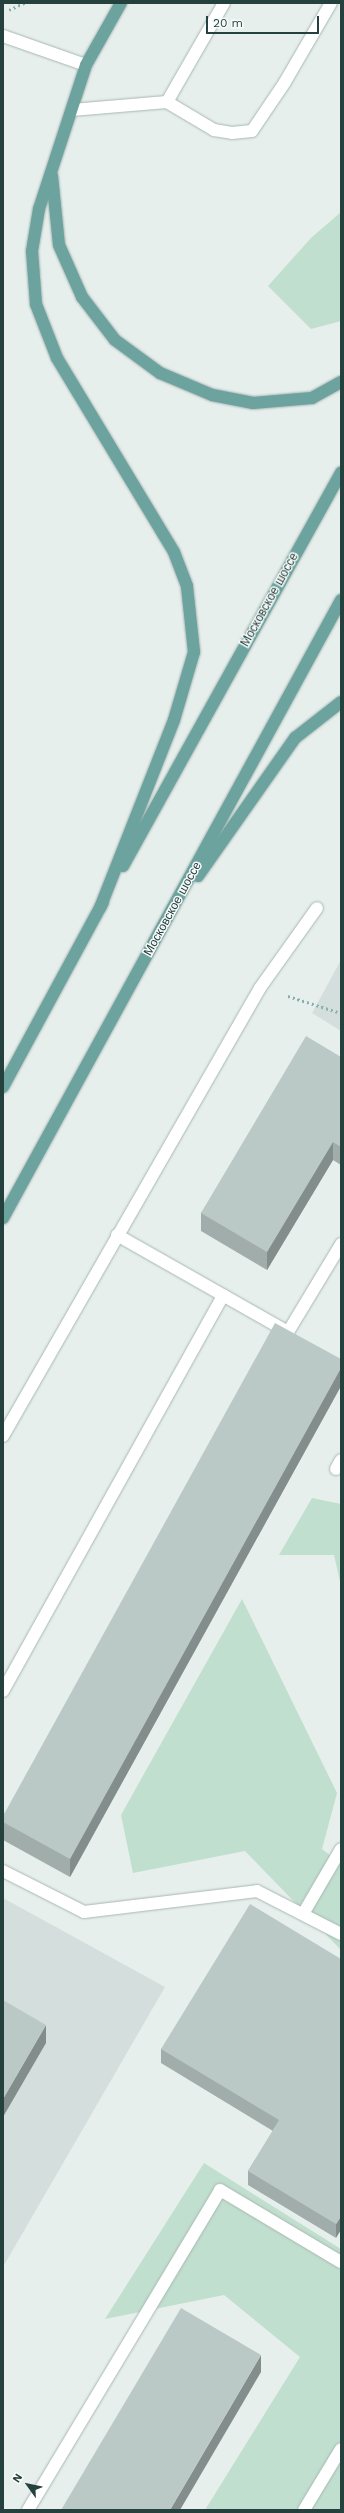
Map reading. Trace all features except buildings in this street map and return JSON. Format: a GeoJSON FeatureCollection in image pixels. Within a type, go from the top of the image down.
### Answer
{"type":"FeatureCollection","features":[{"type":"Feature","properties":{"kind":"main road"},"geometry":{"type":"LineString","coordinates":[[100,908],[174,720],[194,652],[193,617],[187,586],[174,552],[57,358],[36,304],[32,250],[38,209],[86,65],[121,3]]}},
{"type":"Feature","properties":{"kind":"main road"},"geometry":{"type":"LineString","coordinates":[[51,171],[59,245],[82,297],[115,340],[155,369],[212,395],[253,403],[312,398],[341,382]]}},
{"type":"Feature","properties":{"kind":"main road","name":"Московское шоссе"},"geometry":{"type":"LineString","coordinates":[[3,1087],[100,908],[341,472]]}},
{"type":"Feature","properties":{"kind":"main road","name":"Московское шоссе"},"geometry":{"type":"LineString","coordinates":[[3,1218],[341,600]]}},
{"type":"Feature","properties":{"kind":"main road"},"geometry":{"type":"LineString","coordinates":[[158,937],[295,738],[341,702]]}},
{"type":"Feature","properties":{"kind":"street"},"geometry":{"type":"LineString","coordinates":[[167,102],[224,3]]}},
{"type":"Feature","properties":{"kind":"street"},"geometry":{"type":"LineString","coordinates":[[72,110],[167,102],[214,130],[232,133],[252,131],[285,82],[331,3]]}},
{"type":"Feature","properties":{"kind":"street"},"geometry":{"type":"LineString","coordinates":[[3,36],[86,65]]}},
{"type":"Feature","properties":{"kind":"street"},"geometry":{"type":"LineString","coordinates":[[3,1436],[260,988],[317,908]]}},
{"type":"Feature","properties":{"kind":"street"},"geometry":{"type":"LineString","coordinates":[[117,1235],[301,1340]]}},
{"type":"Feature","properties":{"kind":"street"},"geometry":{"type":"LineString","coordinates":[[288,1332],[341,1244]]}},
{"type":"Feature","properties":{"kind":"street"},"geometry":{"type":"LineString","coordinates":[[3,1691],[223,1295]]}},
{"type":"Feature","properties":{"kind":"street"},"geometry":{"type":"LineString","coordinates":[[303,1914],[341,1849]]}},
{"type":"Feature","properties":{"kind":"street"},"geometry":{"type":"LineString","coordinates":[[3,1871],[84,1912],[257,1891],[341,1934]]}},
{"type":"Feature","properties":{"kind":"street"},"geometry":{"type":"LineString","coordinates":[[28,2510],[220,2190],[341,2262]]}},
{"type":"Feature","properties":{"kind":"street"},"geometry":{"type":"LineString","coordinates":[[304,2510],[341,2449]]}},
{"type":"Feature","properties":{"kind":"path"},"geometry":{"type":"LineString","coordinates":[[3,13],[24,3]]}},
{"type":"Feature","properties":{"kind":"path"},"geometry":{"type":"LineString","coordinates":[[260,988],[341,1013]]}},
{"type":"Feature","properties":{"kind":"shaded area"},"geometry":{"type":"Polygon","coordinates":[[[341,960],[341,1031],[312,1013],[341,960]]]}},
{"type":"Feature","properties":{"kind":"shaded area"},"geometry":{"type":"Polygon","coordinates":[[[3,1898],[165,1987],[3,2267],[3,1898]]]}},
{"type":"Feature","properties":{"kind":"green space"},"geometry":{"type":"Polygon","coordinates":[[[341,212],[341,321],[311,329],[268,286],[311,238],[341,212]]]}},
{"type":"Feature","properties":{"kind":"green space"},"geometry":{"type":"Polygon","coordinates":[[[312,1498],[341,1504],[341,1586],[334,1555],[279,1555],[312,1498]]]}},
{"type":"Feature","properties":{"kind":"green space"},"geometry":{"type":"Polygon","coordinates":[[[242,1599],[337,1793],[322,1849],[341,1864],[341,1950],[245,1851],[133,1873],[121,1815],[242,1599]]]}},
{"type":"Feature","properties":{"kind":"green space"},"geometry":{"type":"Polygon","coordinates":[[[204,2163],[341,2249],[341,2510],[205,2510],[300,2357],[224,2295],[105,2319],[204,2163]]]}}]}
